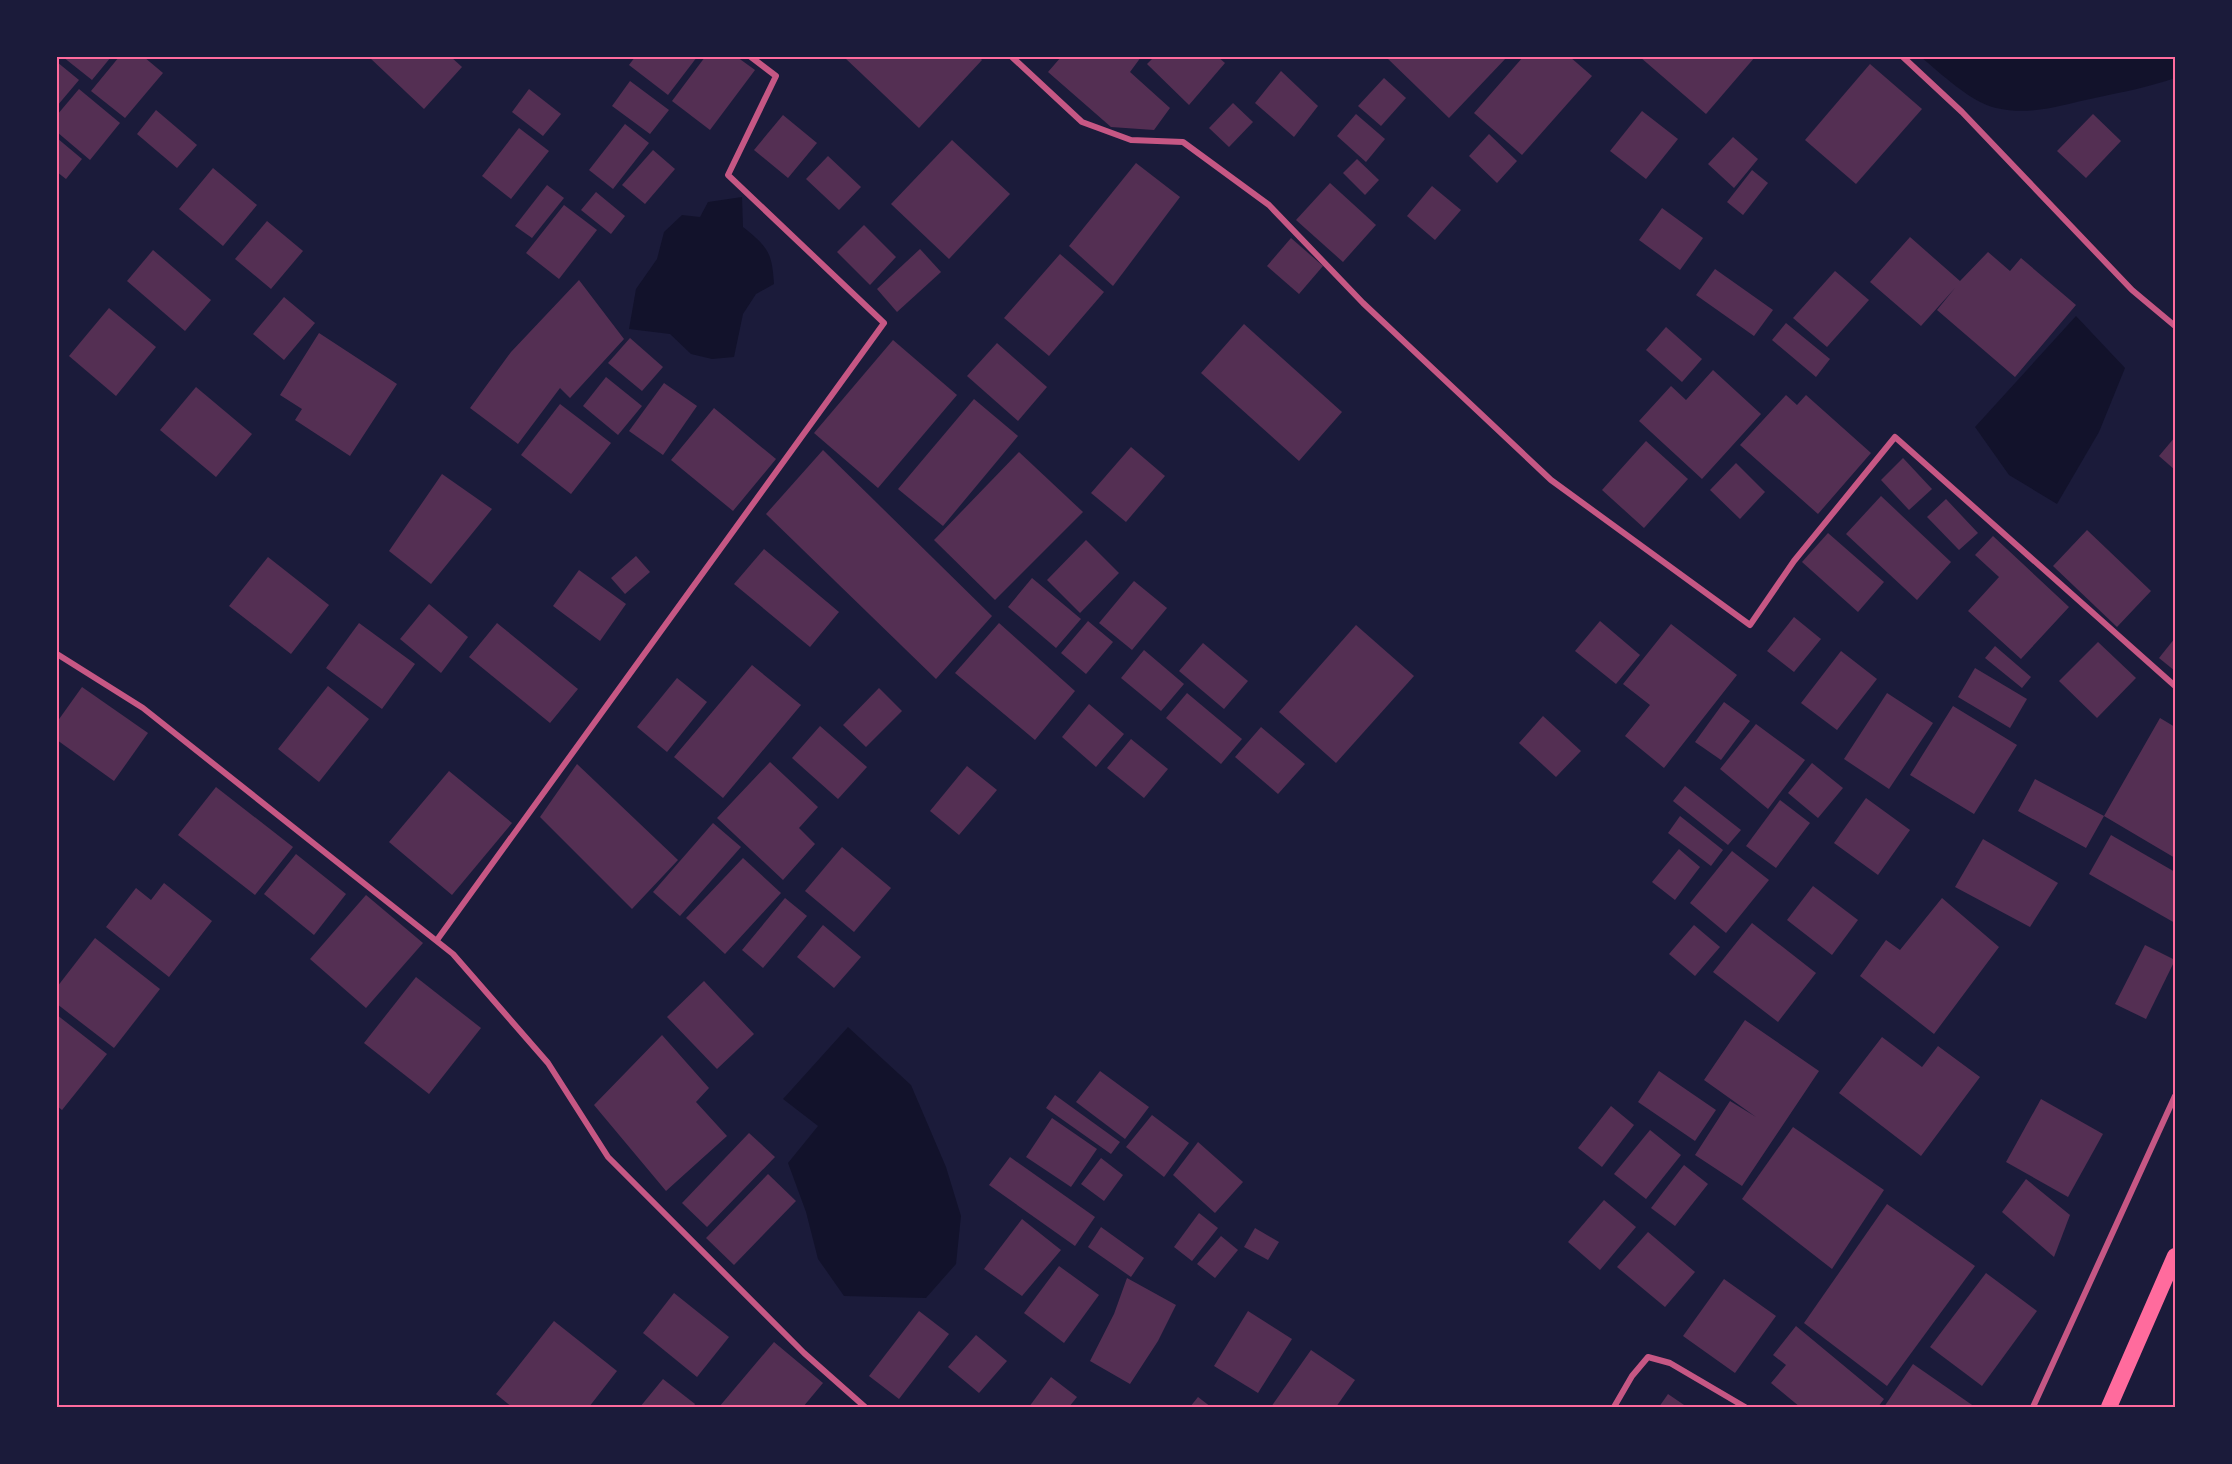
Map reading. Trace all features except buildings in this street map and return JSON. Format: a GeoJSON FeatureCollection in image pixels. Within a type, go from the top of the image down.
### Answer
{"type":"FeatureCollection","features":[{"type":"Feature","properties":{"kind":"highway"},"geometry":{"type":"LineString","coordinates":[[2109,1407],[2175,1256]]}},
{"type":"Feature","properties":{"kind":"street"},"geometry":{"type":"LineString","coordinates":[[437,940],[884,323],[728,175],[776,76],[751,57]]}},
{"type":"Feature","properties":{"kind":"street"},"geometry":{"type":"LineString","coordinates":[[1012,57],[1082,122],[1131,140],[1183,142],[1269,205],[1363,303],[1551,480],[1750,625],[1794,561],[1895,437],[2175,686]]}},
{"type":"Feature","properties":{"kind":"street"},"geometry":{"type":"LineString","coordinates":[[1903,57],[1962,112],[2132,290],[2175,326]]}},
{"type":"Feature","properties":{"kind":"street"},"geometry":{"type":"LineString","coordinates":[[57,654],[143,708],[453,954],[548,1064],[608,1158],[804,1353],[865,1407]]}},
{"type":"Feature","properties":{"kind":"street"},"geometry":{"type":"LineString","coordinates":[[2033,1407],[2175,1096]]}},
{"type":"Feature","properties":{"kind":"street"},"geometry":{"type":"LineString","coordinates":[[1614,1407],[1632,1376],[1648,1357],[1670,1363],[1745,1407]]}},
{"type":"Feature","properties":{"kind":"shaded area"},"geometry":{"type":"Polygon","coordinates":[[[1921,57],[2175,57],[2175,78],[2058,106],[2022,111],[2009,110],[1996,108],[1977,100],[1957,87],[1921,57]]]}},
{"type":"Feature","properties":{"kind":"shaded area"},"geometry":{"type":"Polygon","coordinates":[[[742,197],[743,227],[767,251],[772,264],[774,284],[756,294],[743,314],[734,357],[712,359],[691,354],[670,334],[629,329],[636,289],[657,259],[664,232],[682,215],[700,217],[708,202],[742,197]]]}},
{"type":"Feature","properties":{"kind":"shaded area"},"geometry":{"type":"Polygon","coordinates":[[[2076,316],[2125,368],[2099,432],[2057,504],[2009,475],[1975,427],[2076,316]]]}},
{"type":"Feature","properties":{"kind":"shaded area"},"geometry":{"type":"Polygon","coordinates":[[[848,1027],[911,1085],[946,1167],[961,1216],[956,1264],[926,1298],[844,1296],[818,1259],[806,1212],[788,1163],[818,1126],[783,1099],[848,1027]]]}}]}
